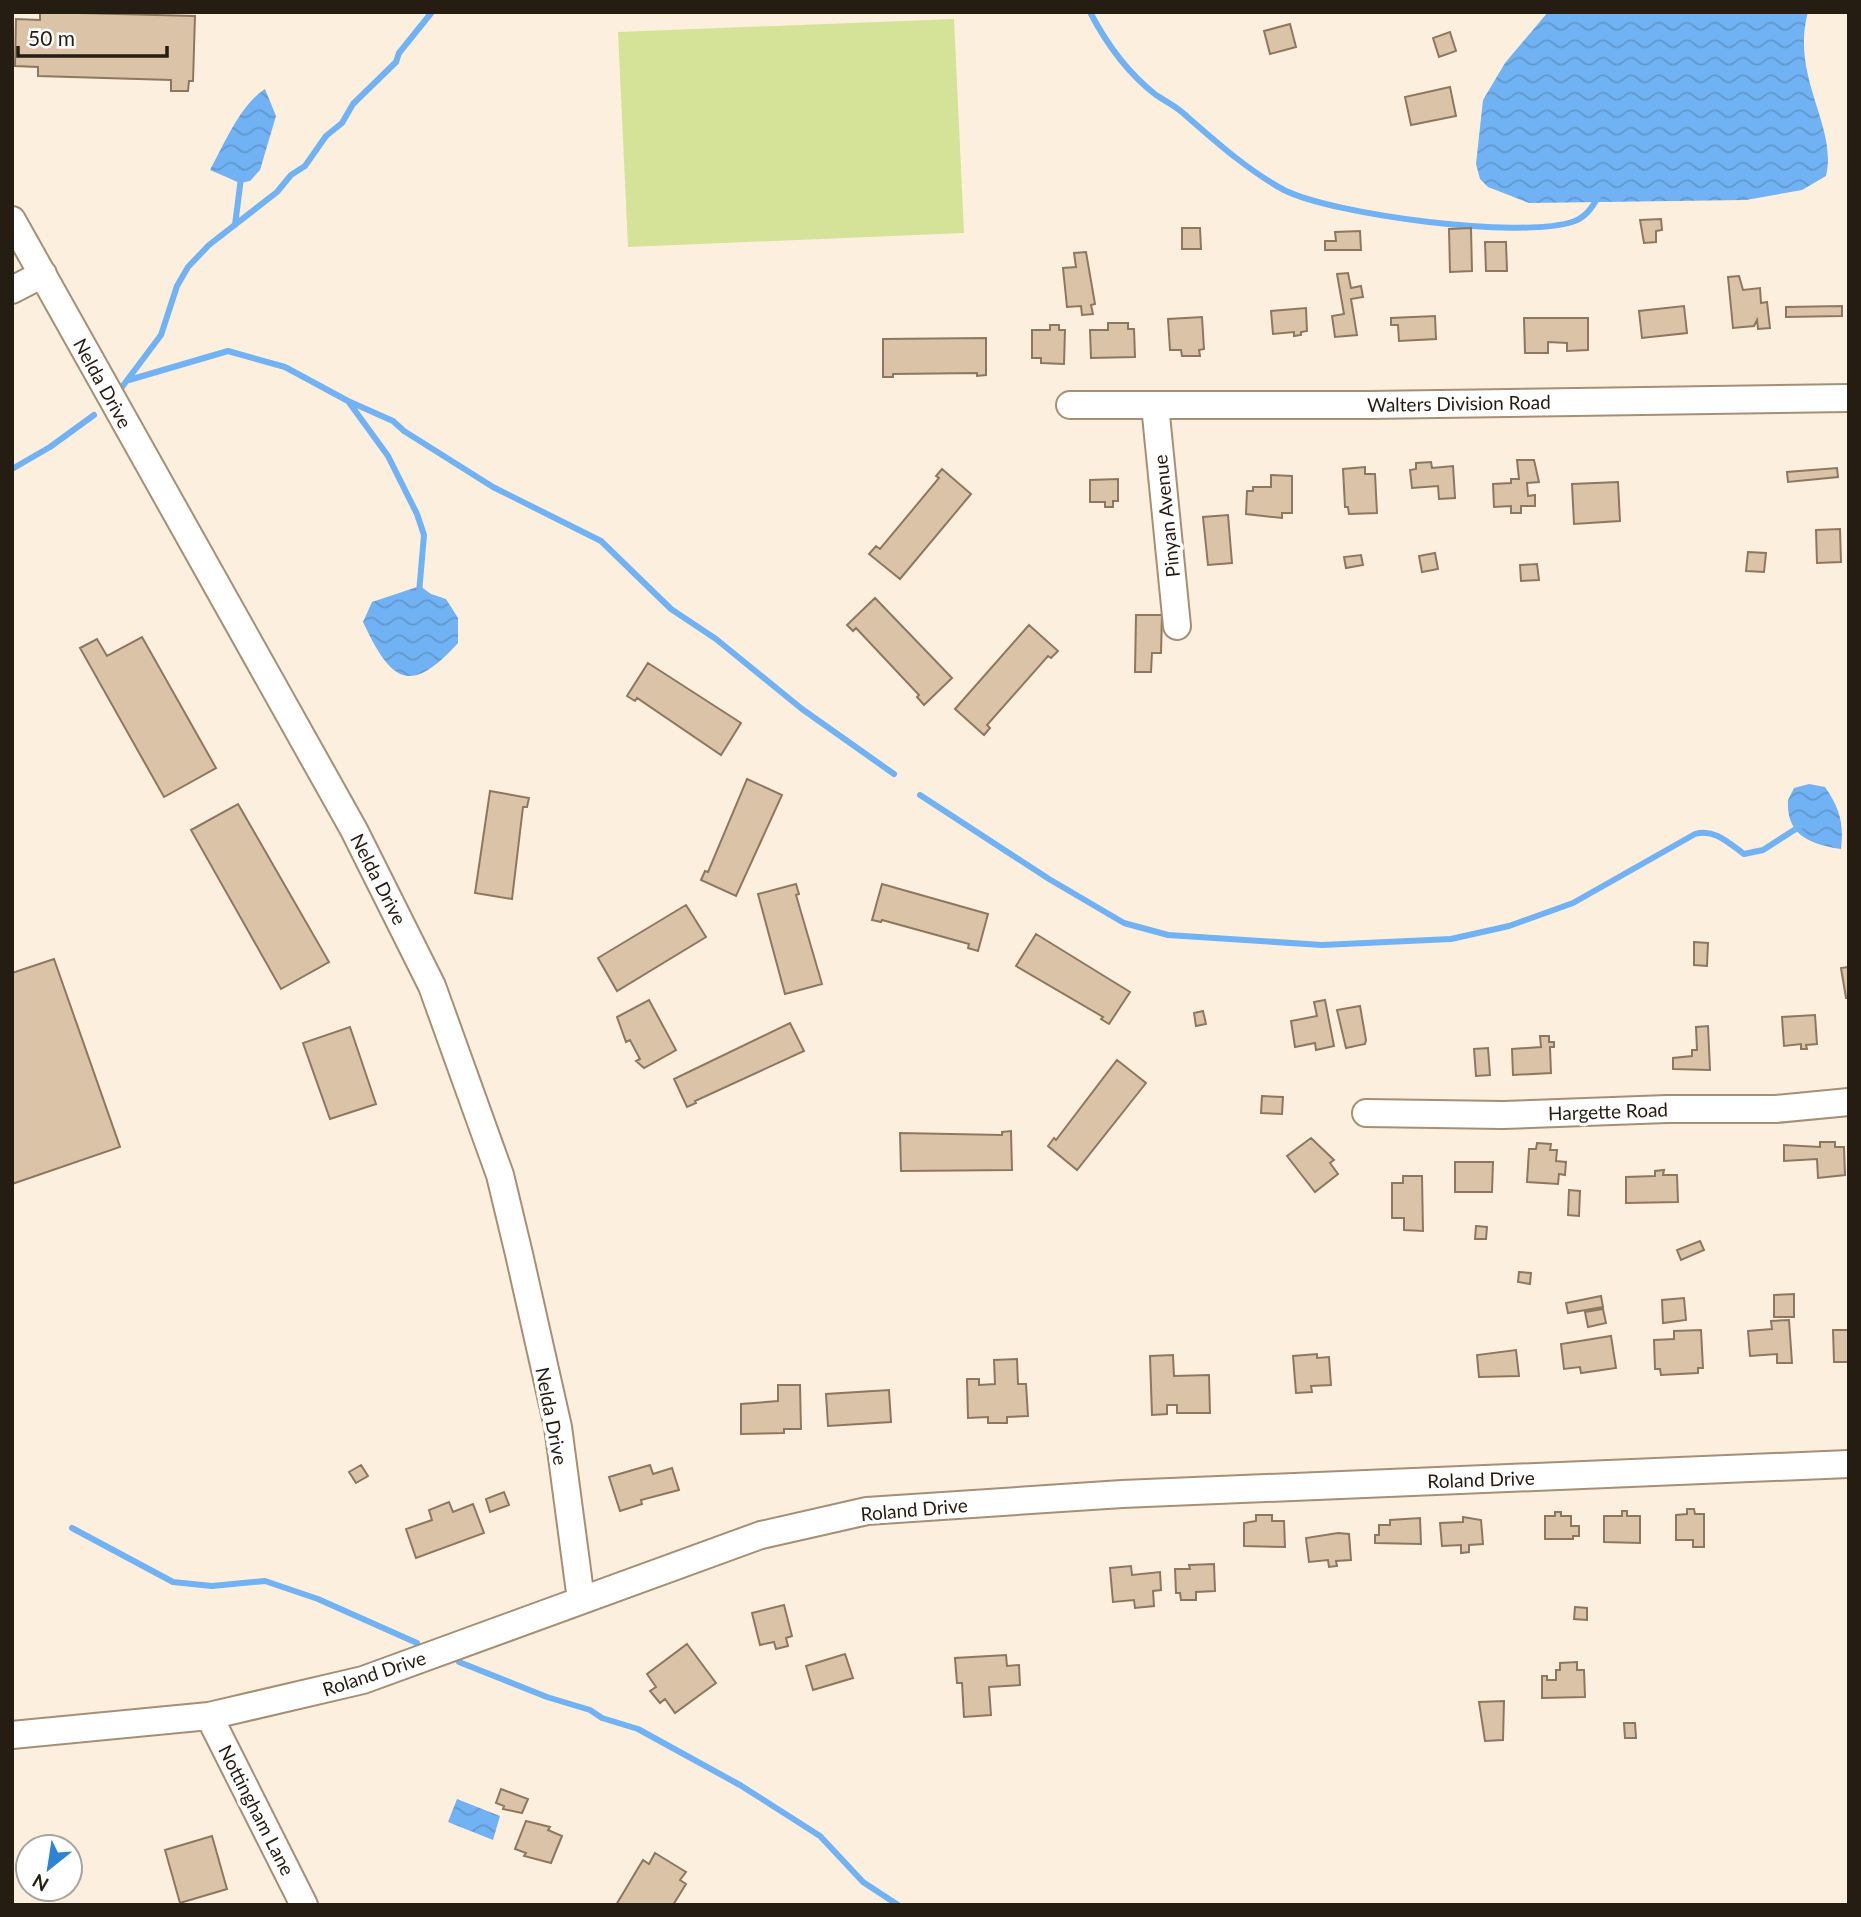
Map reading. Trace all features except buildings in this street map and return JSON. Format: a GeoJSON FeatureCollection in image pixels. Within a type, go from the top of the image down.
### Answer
{"type":"FeatureCollection","features":[{"type":"Feature","properties":{"kind":"street","name":"Nelda Drive"},"geometry":{"type":"LineString","coordinates":[[12,220],[354,830],[432,986],[499,1175],[519,1254],[558,1427],[581,1600]]}},
{"type":"Feature","properties":{"kind":"street"},"geometry":{"type":"LineString","coordinates":[[12,290],[43,274]]}},
{"type":"Feature","properties":{"kind":"street","name":"Walters Division Road"},"geometry":{"type":"LineString","coordinates":[[1070,405],[1849,398]]}},
{"type":"Feature","properties":{"kind":"street","name":"Pinyan Avenue"},"geometry":{"type":"LineString","coordinates":[[1155,405],[1177,626]]}},
{"type":"Feature","properties":{"kind":"street","name":"Hargette Road"},"geometry":{"type":"LineString","coordinates":[[1366,1113],[1503,1115],[1667,1109],[1776,1109],[1849,1102]]}},
{"type":"Feature","properties":{"kind":"street","name":"Roland Drive"},"geometry":{"type":"LineString","coordinates":[[12,1735],[209,1716],[363,1680],[761,1535],[867,1511],[1122,1494],[1849,1464]]}},
{"type":"Feature","properties":{"kind":"street","name":"Nottingham Lane"},"geometry":{"type":"LineString","coordinates":[[209,1716],[304,1905]]}},
{"type":"Feature","properties":{"kind":"green space"},"geometry":{"type":"Polygon","coordinates":[[[954,19],[964,233],[628,247],[618,32],[954,19]]]}},
{"type":"Feature","properties":{"kind":"water"},"geometry":{"type":"Polygon","coordinates":[[[1548,12],[1808,12],[1804,36],[1805,58],[1826,138],[1826,176],[1802,190],[1746,200],[1529,203],[1488,187],[1480,179],[1476,164],[1483,100],[1505,63],[1548,12]]]}},
{"type":"Feature","properties":{"kind":"water"},"geometry":{"type":"Polygon","coordinates":[[[265,89],[276,116],[260,170],[250,181],[240,183],[210,170],[240,115],[265,89]]]}},
{"type":"Feature","properties":{"kind":"water"},"geometry":{"type":"Polygon","coordinates":[[[420,586],[431,594],[446,599],[458,618],[458,643],[426,671],[414,676],[403,675],[392,669],[383,658],[363,622],[372,602],[420,586]]]}},
{"type":"Feature","properties":{"kind":"water"},"geometry":{"type":"Polygon","coordinates":[[[1809,784],[1825,787],[1834,802],[1840,817],[1841,849],[1803,837],[1791,823],[1788,800],[1794,788],[1809,784]]]}},
{"type":"Feature","properties":{"kind":"water"},"geometry":{"type":"Polygon","coordinates":[[[457,1799],[500,1816],[493,1840],[448,1822],[457,1799]]]}},
{"type":"Feature","properties":{"kind":"waterway"},"geometry":{"type":"LineString","coordinates":[[122,387],[161,335],[177,286],[188,267],[209,245],[277,192],[291,175],[305,166],[326,136],[342,123],[353,104],[396,62],[399,53],[432,12]]}},
{"type":"Feature","properties":{"kind":"waterway"},"geometry":{"type":"LineString","coordinates":[[1090,12],[1119,57],[1146,87],[1180,110],[1231,154],[1284,190],[1343,208],[1383,216],[1512,228],[1546,227],[1572,222],[1588,212],[1598,197]]}},
{"type":"Feature","properties":{"kind":"waterway"},"geometry":{"type":"LineString","coordinates":[[235,225],[241,178]]}},
{"type":"Feature","properties":{"kind":"waterway"},"geometry":{"type":"LineString","coordinates":[[129,380],[228,351],[285,367],[348,401],[393,421],[404,431],[493,487],[601,541],[671,609],[716,639],[802,709],[894,774]]}},
{"type":"Feature","properties":{"kind":"waterway"},"geometry":{"type":"LineString","coordinates":[[348,401],[388,456],[417,514],[424,535],[419,593]]}},
{"type":"Feature","properties":{"kind":"waterway"},"geometry":{"type":"LineString","coordinates":[[12,469],[50,447],[94,415]]}},
{"type":"Feature","properties":{"kind":"waterway"},"geometry":{"type":"LineString","coordinates":[[920,795],[1049,879],[1124,923],[1168,935],[1322,945],[1451,939],[1509,926],[1573,903],[1695,834],[1715,835],[1744,854],[1763,850],[1802,825]]}},
{"type":"Feature","properties":{"kind":"waterway"},"geometry":{"type":"LineString","coordinates":[[72,1528],[173,1582],[212,1586],[265,1581],[318,1599],[417,1643]]}},
{"type":"Feature","properties":{"kind":"waterway"},"geometry":{"type":"LineString","coordinates":[[459,1662],[547,1697],[590,1710],[602,1718],[638,1729],[740,1785],[820,1836],[863,1882],[898,1905]]}}]}
